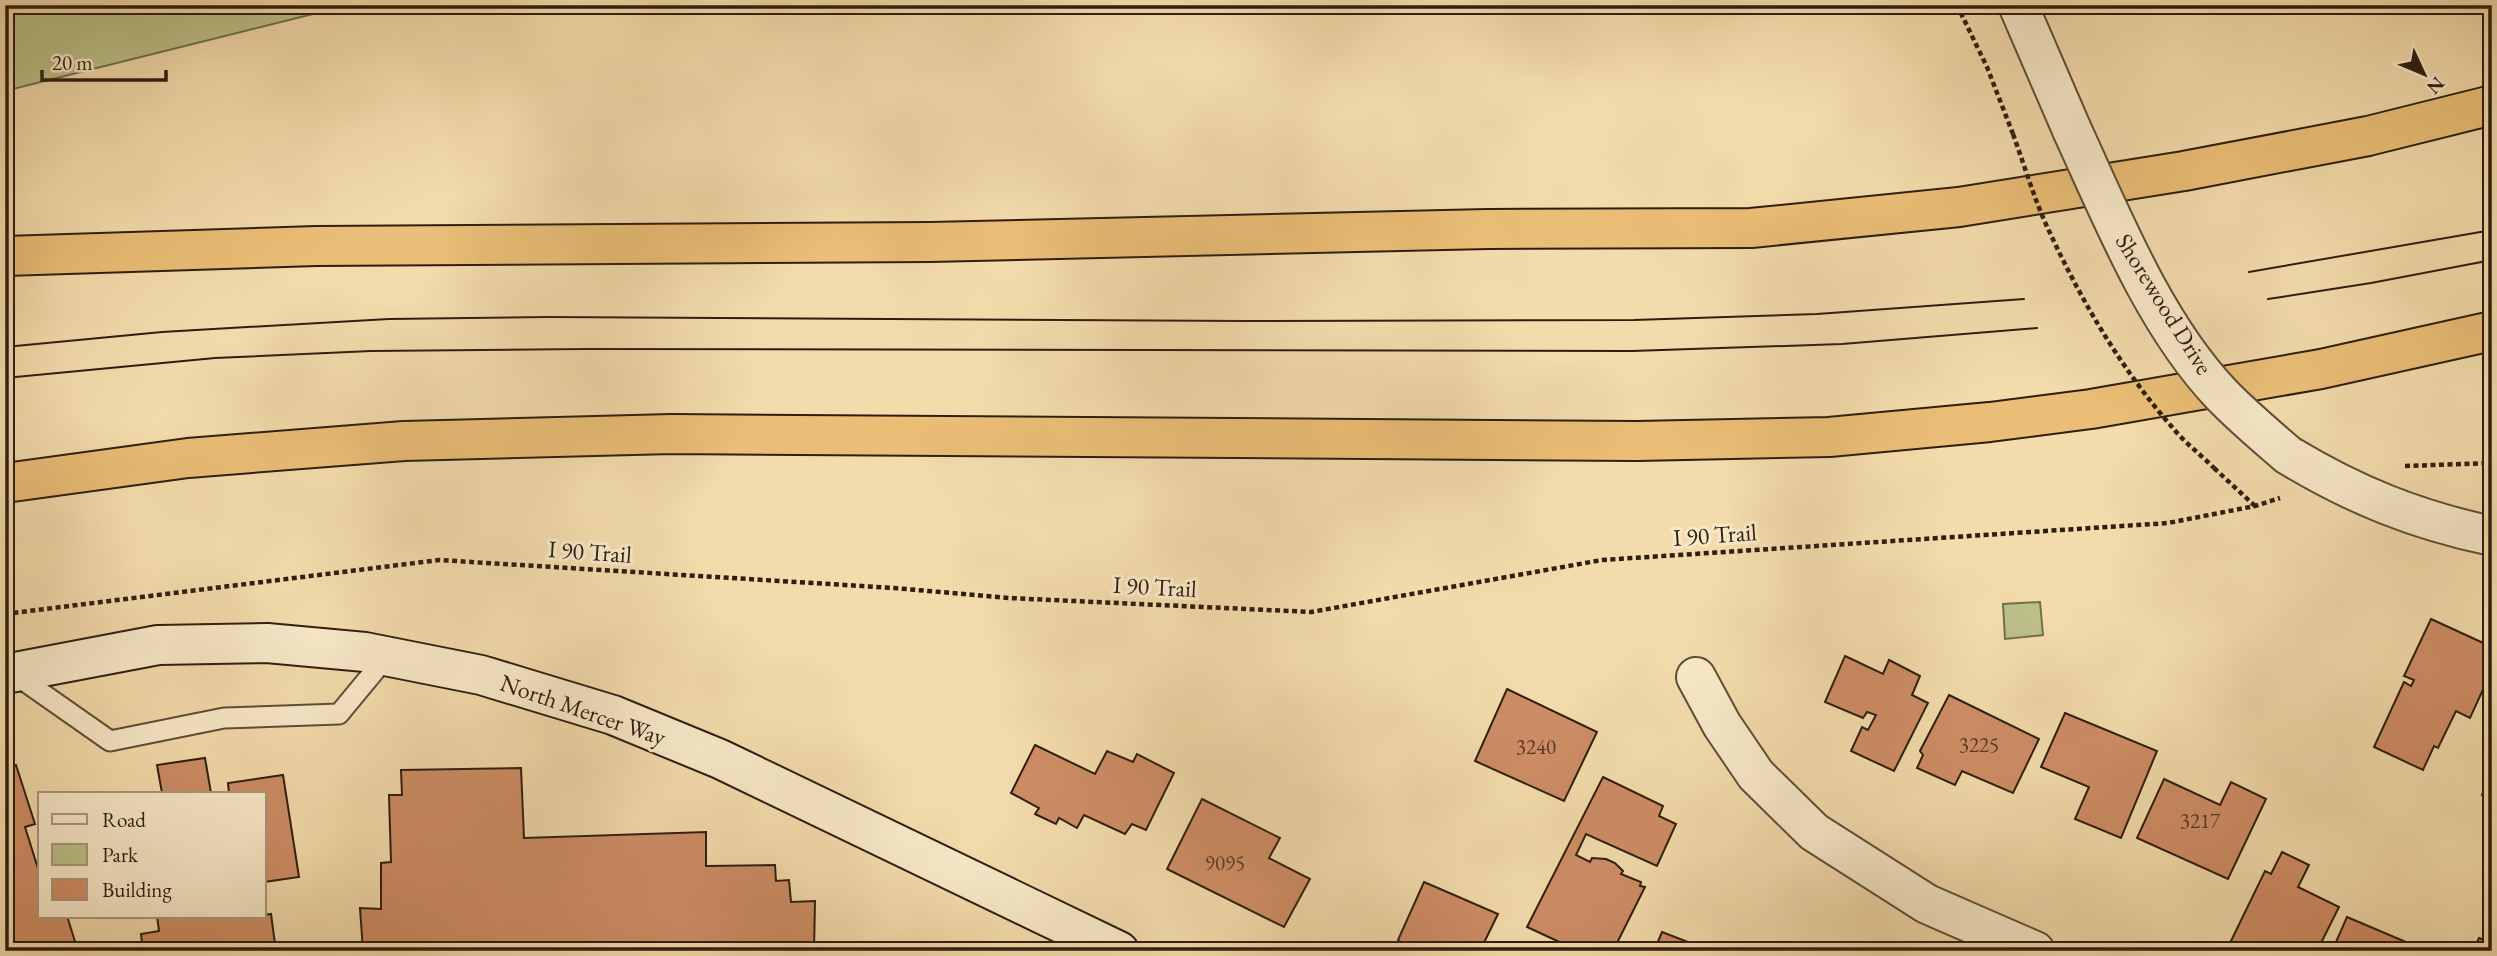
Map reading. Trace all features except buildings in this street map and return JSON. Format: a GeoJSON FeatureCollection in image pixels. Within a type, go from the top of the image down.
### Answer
{"type":"FeatureCollection","features":[{"type":"Feature","properties":{"kind":"highway"},"geometry":{"type":"LineString","coordinates":[[5,256],[303,246],[944,242],[1474,230],[1751,228],[1958,207],[2157,175],[2368,136],[2492,105]]}},
{"type":"Feature","properties":{"kind":"highway"},"geometry":{"type":"LineString","coordinates":[[5,483],[188,458],[404,440],[672,434],[1623,441],[1829,437],[1990,422],[2091,409],[2321,369],[2492,331]]}},
{"type":"Feature","properties":{"kind":"street","name":"Shorewood Drive"},"geometry":{"type":"LineString","coordinates":[[2018,5],[2071,130],[2134,264],[2185,349],[2220,393],[2288,455],[2330,481],[2401,512],[2492,536]]}},
{"type":"Feature","properties":{"kind":"street","name":"North Mercer Way"},"geometry":{"type":"LineString","coordinates":[[9,673],[158,645],[267,643],[365,652],[481,676],[613,715],[720,759],[1119,951]]}},
{"type":"Feature","properties":{"kind":"street"},"geometry":{"type":"LineString","coordinates":[[1696,677],[1722,725],[1756,775],[1814,832],[1927,904],[2035,951]]}},
{"type":"Feature","properties":{"kind":"lane"},"geometry":{"type":"LineString","coordinates":[[9,673],[110,741],[224,718],[339,714],[387,656]]}},
{"type":"Feature","properties":{"kind":"path"},"geometry":{"type":"LineString","coordinates":[[1957,5],[1987,67],[2049,231],[2107,337],[2139,387],[2173,429],[2255,506]]}},
{"type":"Feature","properties":{"kind":"path"},"geometry":{"type":"LineString","coordinates":[[2405,466],[2492,463]]}},
{"type":"Feature","properties":{"kind":"path","name":"I 90 Trail"},"geometry":{"type":"LineString","coordinates":[[5,614],[439,560],[894,588],[1009,598],[1311,612],[1602,560],[2168,523],[2255,506],[2288,496]]}},
{"type":"Feature","properties":{"kind":"green space"},"geometry":{"type":"Polygon","coordinates":[[[5,5],[349,5],[5,91],[5,5]]]}},
{"type":"Feature","properties":{"kind":"green space"},"geometry":{"type":"Polygon","coordinates":[[[2040,602],[2043,635],[2005,639],[2003,604],[2040,602]]]}},
{"type":"Feature","properties":{"kind":"tram line"},"geometry":{"type":"LineString","coordinates":[[2249,272],[2492,230]]}},
{"type":"Feature","properties":{"kind":"tram line"},"geometry":{"type":"LineString","coordinates":[[2268,299],[2492,260]]}},
{"type":"Feature","properties":{"kind":"tram line"},"geometry":{"type":"LineString","coordinates":[[5,347],[162,332],[389,319],[548,317],[1634,320],[1817,314],[2024,299]]}},
{"type":"Feature","properties":{"kind":"tram line"},"geometry":{"type":"LineString","coordinates":[[5,378],[215,358],[371,351],[1632,351],[1842,344],[2037,328]]}}]}
